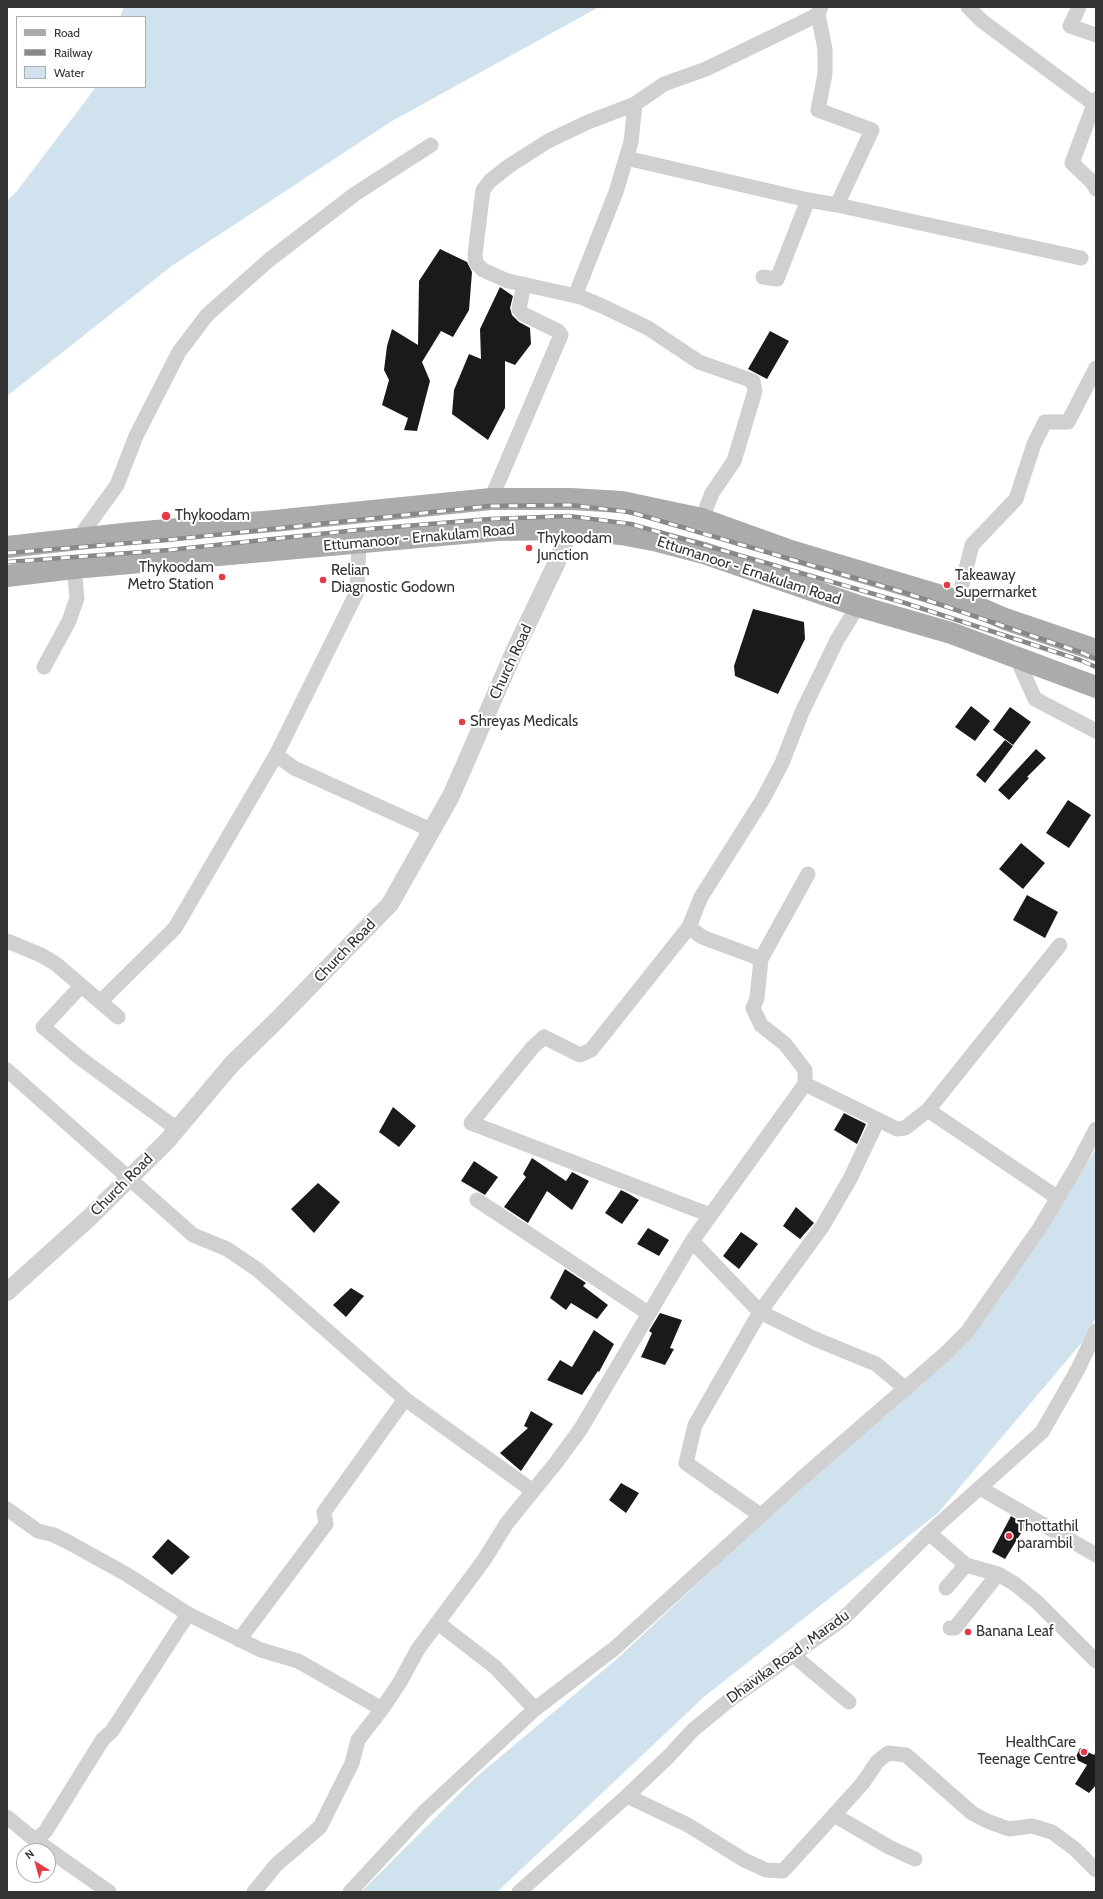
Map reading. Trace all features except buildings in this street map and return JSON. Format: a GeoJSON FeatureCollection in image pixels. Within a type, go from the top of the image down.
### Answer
{"type":"FeatureCollection","features":[{"type":"Feature","properties":{"kind":"main road"},"geometry":{"type":"LineString","coordinates":[[7,547],[78,538],[274,521],[491,499],[571,499],[622,502],[702,519],[817,559],[958,601],[1096,650]]}},
{"type":"Feature","properties":{"kind":"main road","name":"Ettumanoor - Ernakulam Road"},"geometry":{"type":"LineString","coordinates":[[7,576],[74,568],[158,562],[497,530],[570,529],[621,534],[658,541],[704,553],[858,606],[951,633],[1096,687]]}},
{"type":"Feature","properties":{"kind":"main road"},"geometry":{"type":"LineString","coordinates":[[807,588],[817,559]]}},
{"type":"Feature","properties":{"kind":"street"},"geometry":{"type":"LineString","coordinates":[[968,7],[982,21],[1095,101],[1072,163],[1092,182],[1096,189]]}},
{"type":"Feature","properties":{"kind":"street"},"geometry":{"type":"LineString","coordinates":[[1079,7],[1070,26],[1096,35]]}},
{"type":"Feature","properties":{"kind":"street"},"geometry":{"type":"LineString","coordinates":[[702,519],[712,493],[734,461],[755,391],[755,384],[753,381],[746,378],[699,362],[630,318],[575,296],[508,280],[484,270],[476,263],[475,254],[483,190],[490,181],[509,166],[548,141],[588,122],[635,104],[664,84],[712,66],[819,10],[825,49],[825,74],[818,110],[872,130],[837,205]]}},
{"type":"Feature","properties":{"kind":"street"},"geometry":{"type":"LineString","coordinates":[[575,296],[616,192],[633,127],[635,104]]}},
{"type":"Feature","properties":{"kind":"street"},"geometry":{"type":"LineString","coordinates":[[78,538],[117,485],[136,436],[179,352],[207,315],[269,260],[355,194],[431,146]]}},
{"type":"Feature","properties":{"kind":"street"},"geometry":{"type":"LineString","coordinates":[[626,158],[808,200],[1082,258]]}},
{"type":"Feature","properties":{"kind":"street"},"geometry":{"type":"LineString","coordinates":[[763,277],[777,278],[808,200]]}},
{"type":"Feature","properties":{"kind":"street"},"geometry":{"type":"LineString","coordinates":[[491,499],[561,335],[558,331],[523,314],[519,309],[524,284]]}},
{"type":"Feature","properties":{"kind":"street"},"geometry":{"type":"LineString","coordinates":[[958,601],[972,545],[1016,499],[1034,444],[1046,422],[1068,422],[1096,368]]}},
{"type":"Feature","properties":{"kind":"street","name":"Church Road"},"geometry":{"type":"LineString","coordinates":[[7,1292],[89,1218],[177,1129],[232,1064],[390,904],[454,789],[514,652],[556,564],[570,529]]}},
{"type":"Feature","properties":{"kind":"street"},"geometry":{"type":"LineString","coordinates":[[100,1002],[175,928],[276,755],[357,592],[359,542]]}},
{"type":"Feature","properties":{"kind":"street"},"geometry":{"type":"LineString","coordinates":[[44,667],[69,621],[77,598],[74,568]]}},
{"type":"Feature","properties":{"kind":"street"},"geometry":{"type":"LineString","coordinates":[[710,1216],[471,1123],[532,1048],[544,1037],[580,1056],[592,1050],[689,927],[701,897],[763,799],[782,763],[802,712],[831,653],[858,606]]}},
{"type":"Feature","properties":{"kind":"street"},"geometry":{"type":"LineString","coordinates":[[1006,619],[1041,620],[1096,645]]}},
{"type":"Feature","properties":{"kind":"street"},"geometry":{"type":"LineString","coordinates":[[1016,657],[1035,699],[1096,730]]}},
{"type":"Feature","properties":{"kind":"street"},"geometry":{"type":"LineString","coordinates":[[276,755],[294,768],[432,830]]}},
{"type":"Feature","properties":{"kind":"street"},"geometry":{"type":"LineString","coordinates":[[254,1892],[276,1864],[320,1827],[352,1763],[358,1740],[382,1709],[400,1682],[418,1649],[484,1560],[507,1523],[580,1430],[692,1241],[731,1189],[805,1084],[805,1070],[785,1044],[761,1025],[753,1008],[757,998],[761,959],[808,874]]}},
{"type":"Feature","properties":{"kind":"street"},"geometry":{"type":"LineString","coordinates":[[689,927],[702,937],[761,959]]}},
{"type":"Feature","properties":{"kind":"street"},"geometry":{"type":"LineString","coordinates":[[7,941],[41,955],[56,964],[118,1017]]}},
{"type":"Feature","properties":{"kind":"street"},"geometry":{"type":"LineString","coordinates":[[805,1084],[897,1129],[905,1128],[928,1110],[1060,945]]}},
{"type":"Feature","properties":{"kind":"street"},"geometry":{"type":"LineString","coordinates":[[81,986],[43,1027],[80,1058],[177,1129]]}},
{"type":"Feature","properties":{"kind":"street"},"geometry":{"type":"LineString","coordinates":[[7,1070],[193,1235],[227,1249],[258,1270],[405,1399],[533,1491]]}},
{"type":"Feature","properties":{"kind":"street"},"geometry":{"type":"LineString","coordinates":[[928,1110],[1058,1198]]}},
{"type":"Feature","properties":{"kind":"street"},"geometry":{"type":"LineString","coordinates":[[760,1515],[686,1463],[695,1425],[760,1312],[822,1227],[850,1179],[878,1120]]}},
{"type":"Feature","properties":{"kind":"street"},"geometry":{"type":"LineString","coordinates":[[350,1892],[424,1812],[535,1709],[615,1648],[760,1515],[946,1354],[967,1332],[1039,1230],[1096,1129]]}},
{"type":"Feature","properties":{"kind":"street"},"geometry":{"type":"LineString","coordinates":[[477,1200],[648,1314]]}},
{"type":"Feature","properties":{"kind":"street"},"geometry":{"type":"LineString","coordinates":[[692,1241],[760,1312],[815,1339],[876,1364],[906,1389]]}},
{"type":"Feature","properties":{"kind":"street","name":"Dhaivika Road , Maradu"},"geometry":{"type":"LineString","coordinates":[[519,1892],[627,1796],[669,1756],[692,1730],[727,1702],[843,1619],[929,1533],[1042,1432],[1078,1369],[1096,1331]]}},
{"type":"Feature","properties":{"kind":"street"},"geometry":{"type":"LineString","coordinates":[[239,1640],[326,1524],[324,1512],[405,1399]]}},
{"type":"Feature","properties":{"kind":"street"},"geometry":{"type":"LineString","coordinates":[[980,1488],[1096,1555]]}},
{"type":"Feature","properties":{"kind":"street"},"geometry":{"type":"LineString","coordinates":[[7,1509],[38,1532],[54,1535],[68,1542],[126,1574],[188,1614],[261,1650],[298,1661],[382,1709]]}},
{"type":"Feature","properties":{"kind":"street"},"geometry":{"type":"LineString","coordinates":[[929,1533],[966,1565],[998,1574],[1015,1584],[1038,1603],[1096,1661]]}},
{"type":"Feature","properties":{"kind":"street"},"geometry":{"type":"LineString","coordinates":[[946,1588],[966,1565]]}},
{"type":"Feature","properties":{"kind":"street"},"geometry":{"type":"LineString","coordinates":[[950,1628],[955,1628],[998,1574]]}},
{"type":"Feature","properties":{"kind":"street"},"geometry":{"type":"LineString","coordinates":[[35,1840],[45,1832],[104,1739],[112,1731],[188,1614]]}},
{"type":"Feature","properties":{"kind":"street"},"geometry":{"type":"LineString","coordinates":[[438,1623],[495,1667],[535,1709]]}},
{"type":"Feature","properties":{"kind":"street"},"geometry":{"type":"LineString","coordinates":[[793,1655],[849,1702]]}},
{"type":"Feature","properties":{"kind":"street"},"geometry":{"type":"LineString","coordinates":[[627,1796],[688,1825],[738,1856],[766,1870],[783,1872],[862,1784],[877,1762],[888,1753],[906,1755],[972,1813],[1009,1829],[1032,1826],[1052,1832],[1075,1849],[1096,1870]]}},
{"type":"Feature","properties":{"kind":"street"},"geometry":{"type":"LineString","coordinates":[[834,1815],[889,1847],[915,1859]]}},
{"type":"Feature","properties":{"kind":"street"},"geometry":{"type":"LineString","coordinates":[[7,1817],[35,1840],[109,1892]]}},
{"type":"Feature","properties":{"kind":"water"},"geometry":{"type":"Polygon","coordinates":[[[124,7],[599,7],[392,121],[173,265],[7,396],[7,201],[17,191],[95,88],[146,88],[146,16],[120,16],[124,7]]]}},
{"type":"Feature","properties":{"kind":"water"},"geometry":{"type":"Polygon","coordinates":[[[1096,1149],[1096,1318],[1083,1341],[938,1513],[705,1696],[497,1892],[361,1892],[475,1778],[618,1658],[760,1525],[971,1338],[1040,1237],[1096,1149]]]}},
{"type":"Feature","properties":{"kind":"railway"},"geometry":{"type":"LineString","coordinates":[[7,553],[167,540],[490,506],[570,505],[630,512],[906,593],[1083,653],[1096,659]]}},
{"type":"Feature","properties":{"kind":"railway"},"geometry":{"type":"LineString","coordinates":[[7,562],[169,550],[357,530],[490,519],[569,516],[631,524],[905,603],[1080,660],[1096,667]]}},
{"type":"Feature","properties":{"kind":"place","name":"Thykoodam"},"geometry":{"type":"Point","coordinates":[166,516]}},
{"type":"Feature","properties":{"kind":"place","name":"Thykoodam Junction"},"geometry":{"type":"Point","coordinates":[529,548]}},
{"type":"Feature","properties":{"kind":"place","name":"Thykoodam Metro Station"},"geometry":{"type":"Point","coordinates":[222,577]}},
{"type":"Feature","properties":{"kind":"place","name":"Relian Diagnostic Godown"},"geometry":{"type":"Point","coordinates":[323,580]}},
{"type":"Feature","properties":{"kind":"place","name":"Takeaway Supermarket"},"geometry":{"type":"Point","coordinates":[947,585]}},
{"type":"Feature","properties":{"kind":"place","name":"Shreyas Medicals"},"geometry":{"type":"Point","coordinates":[462,722]}},
{"type":"Feature","properties":{"kind":"place","name":"Thottathil parambil"},"geometry":{"type":"Point","coordinates":[1009,1536]}},
{"type":"Feature","properties":{"kind":"place","name":"Banana Leaf"},"geometry":{"type":"Point","coordinates":[968,1632]}},
{"type":"Feature","properties":{"kind":"place","name":"HealthCare Teenage Centre"},"geometry":{"type":"Point","coordinates":[1084,1752]}}]}
